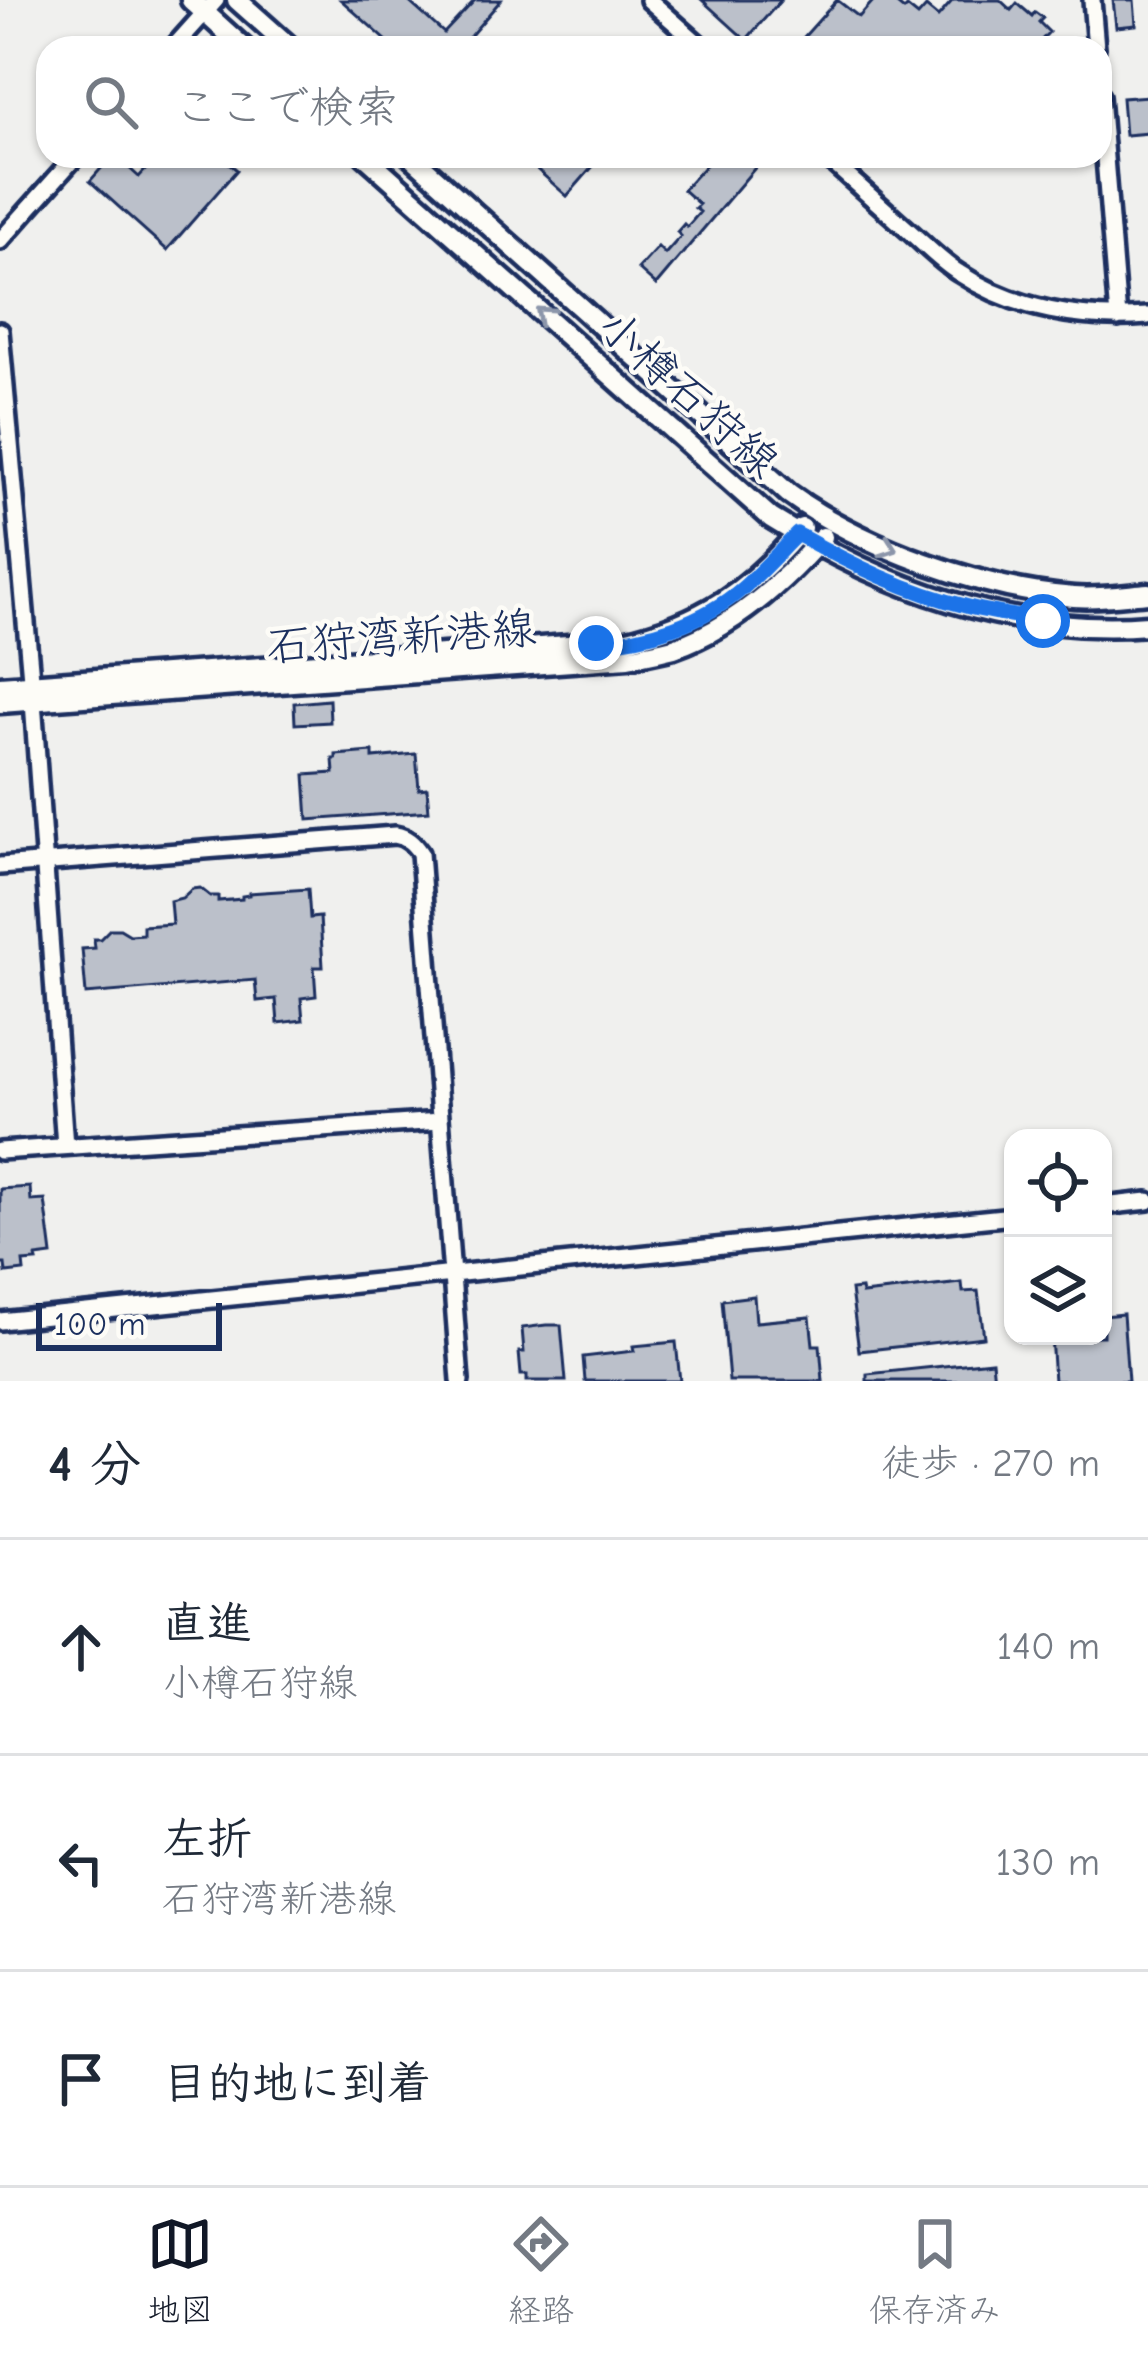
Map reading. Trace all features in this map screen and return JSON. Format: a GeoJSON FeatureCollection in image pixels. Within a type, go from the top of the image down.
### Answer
{"type":"FeatureCollection","features":[{"type":"Feature","properties":{"kind":"main road"},"geometry":{"type":"LineString","coordinates":[[237,0],[278,36]]}},
{"type":"Feature","properties":{"kind":"main road"},"geometry":{"type":"LineString","coordinates":[[204,4],[233,36]]}},
{"type":"Feature","properties":{"kind":"main road","name":"小樽石狩線"},"geometry":{"type":"LineString","coordinates":[[378,168],[771,518],[797,534],[909,589],[970,608],[1081,628],[1148,625]]}},
{"type":"Feature","properties":{"kind":"main road","name":"小樽石狩線"},"geometry":{"type":"LineString","coordinates":[[424,168],[788,494],[834,524],[979,581],[1075,597],[1148,593]]}},
{"type":"Feature","properties":{"kind":"main road","name":"石狩湾新港線"},"geometry":{"type":"LineString","coordinates":[[0,704],[31,692],[623,641],[665,632],[740,590],[814,512]]}},
{"type":"Feature","properties":{"kind":"main road","name":"石狩湾新港線"},"geometry":{"type":"LineString","coordinates":[[0,686],[31,692],[628,658],[675,647],[725,624],[756,603],[834,524]]}},
{"type":"Feature","properties":{"kind":"street"},"geometry":{"type":"LineString","coordinates":[[650,0],[690,36]]}},
{"type":"Feature","properties":{"kind":"street"},"geometry":{"type":"LineString","coordinates":[[1092,0],[1095,36]]}},
{"type":"Feature","properties":{"kind":"street"},"geometry":{"type":"LineString","coordinates":[[181,36],[204,4]]}},
{"type":"Feature","properties":{"kind":"street"},"geometry":{"type":"LineString","coordinates":[[0,241],[65,168]]}},
{"type":"Feature","properties":{"kind":"street"},"geometry":{"type":"LineString","coordinates":[[838,168],[939,258],[1015,302],[1118,318],[1148,316]]}},
{"type":"Feature","properties":{"kind":"street"},"geometry":{"type":"LineString","coordinates":[[1106,168],[1118,318]]}},
{"type":"Feature","properties":{"kind":"street"},"geometry":{"type":"LineString","coordinates":[[0,331],[65,1146]]}},
{"type":"Feature","properties":{"kind":"street"},"geometry":{"type":"LineString","coordinates":[[0,866],[395,835],[404,837],[420,853],[460,1381]]}},
{"type":"Feature","properties":{"kind":"street"},"geometry":{"type":"LineString","coordinates":[[0,1151],[440,1120]]}},
{"type":"Feature","properties":{"kind":"street"},"geometry":{"type":"LineString","coordinates":[[1112,1205],[1148,1201]]}},
{"type":"Feature","properties":{"kind":"street"},"geometry":{"type":"LineString","coordinates":[[0,1321],[1004,1217]]}},
{"type":"Feature","properties":{"kind":"building"},"geometry":{"type":"Polygon","coordinates":[[[341,0],[407,0],[444,33],[475,0],[501,0],[470,36],[382,36],[341,0]]]}},
{"type":"Feature","properties":{"kind":"building"},"geometry":{"type":"Polygon","coordinates":[[[702,0],[781,0],[750,36],[742,36],[702,0]]]}},
{"type":"Feature","properties":{"kind":"building"},"geometry":{"type":"Polygon","coordinates":[[[837,0],[859,17],[874,0],[892,0],[918,16],[926,7],[938,17],[953,0],[1000,0],[1011,10],[1017,3],[1032,16],[1035,12],[1049,32],[1045,36],[805,36],[837,0]]]}},
{"type":"Feature","properties":{"kind":"building"},"geometry":{"type":"Polygon","coordinates":[[[1113,0],[1134,0],[1136,25],[1116,27],[1113,0]]]}},
{"type":"Feature","properties":{"kind":"building"},"geometry":{"type":"Polygon","coordinates":[[[1148,96],[1148,133],[1125,135],[1122,98],[1148,96]]]}},
{"type":"Feature","properties":{"kind":"building"},"geometry":{"type":"Polygon","coordinates":[[[101,168],[129,168],[139,177],[147,168],[237,170],[167,250],[90,181],[101,168]]]}},
{"type":"Feature","properties":{"kind":"building"},"geometry":{"type":"Polygon","coordinates":[[[536,168],[592,168],[567,196],[536,168]]]}},
{"type":"Feature","properties":{"kind":"building"},"geometry":{"type":"Polygon","coordinates":[[[703,168],[755,168],[656,285],[638,269],[658,247],[665,254],[681,236],[677,232],[700,212],[695,208],[699,204],[683,190],[703,168]]]}},
{"type":"Feature","properties":{"kind":"building"},"geometry":{"type":"Polygon","coordinates":[[[329,700],[330,722],[295,724],[294,703],[329,700]]]}},
{"type":"Feature","properties":{"kind":"building"},"geometry":{"type":"Polygon","coordinates":[[[373,752],[373,758],[416,754],[419,789],[427,788],[429,811],[308,820],[305,775],[334,773],[336,755],[373,752]]]}},
{"type":"Feature","properties":{"kind":"building"},"geometry":{"type":"Polygon","coordinates":[[[200,888],[218,896],[218,901],[242,899],[249,893],[308,889],[310,918],[320,917],[323,967],[314,967],[316,996],[301,998],[303,1020],[278,1023],[276,999],[257,1001],[255,980],[86,994],[82,949],[95,948],[94,939],[110,929],[143,934],[143,926],[172,924],[170,901],[200,888]]]}},
{"type":"Feature","properties":{"kind":"building"},"geometry":{"type":"Polygon","coordinates":[[[30,1187],[31,1201],[45,1200],[52,1255],[23,1262],[24,1271],[6,1273],[5,1264],[0,1264],[0,1189],[30,1187]]]}},
{"type":"Feature","properties":{"kind":"building"},"geometry":{"type":"Polygon","coordinates":[[[962,1283],[963,1292],[978,1291],[984,1337],[859,1351],[851,1290],[861,1289],[862,1294],[962,1283]]]}},
{"type":"Feature","properties":{"kind":"building"},"geometry":{"type":"Polygon","coordinates":[[[754,1296],[756,1322],[810,1317],[813,1345],[820,1345],[823,1381],[729,1381],[722,1300],[754,1296]]]}},
{"type":"Feature","properties":{"kind":"building"},"geometry":{"type":"Polygon","coordinates":[[[1123,1314],[1128,1381],[1054,1381],[1052,1345],[1112,1345],[1112,1315],[1123,1314]]]}},
{"type":"Feature","properties":{"kind":"building"},"geometry":{"type":"Polygon","coordinates":[[[561,1325],[566,1381],[527,1381],[527,1375],[521,1375],[522,1328],[561,1325]]]}},
{"type":"Feature","properties":{"kind":"building"},"geometry":{"type":"Polygon","coordinates":[[[676,1342],[680,1381],[585,1381],[583,1357],[676,1342]]]}},
{"type":"Feature","properties":{"kind":"building"},"geometry":{"type":"Polygon","coordinates":[[[992,1361],[994,1381],[867,1381],[867,1374],[992,1361]]]}},
{"type":"Feature","properties":{"kind":"route"},"geometry":{"type":"LineString","coordinates":[[596,643],[665,632],[708,611],[740,590],[797,534],[909,589],[970,608],[1043,621]]}}]}
